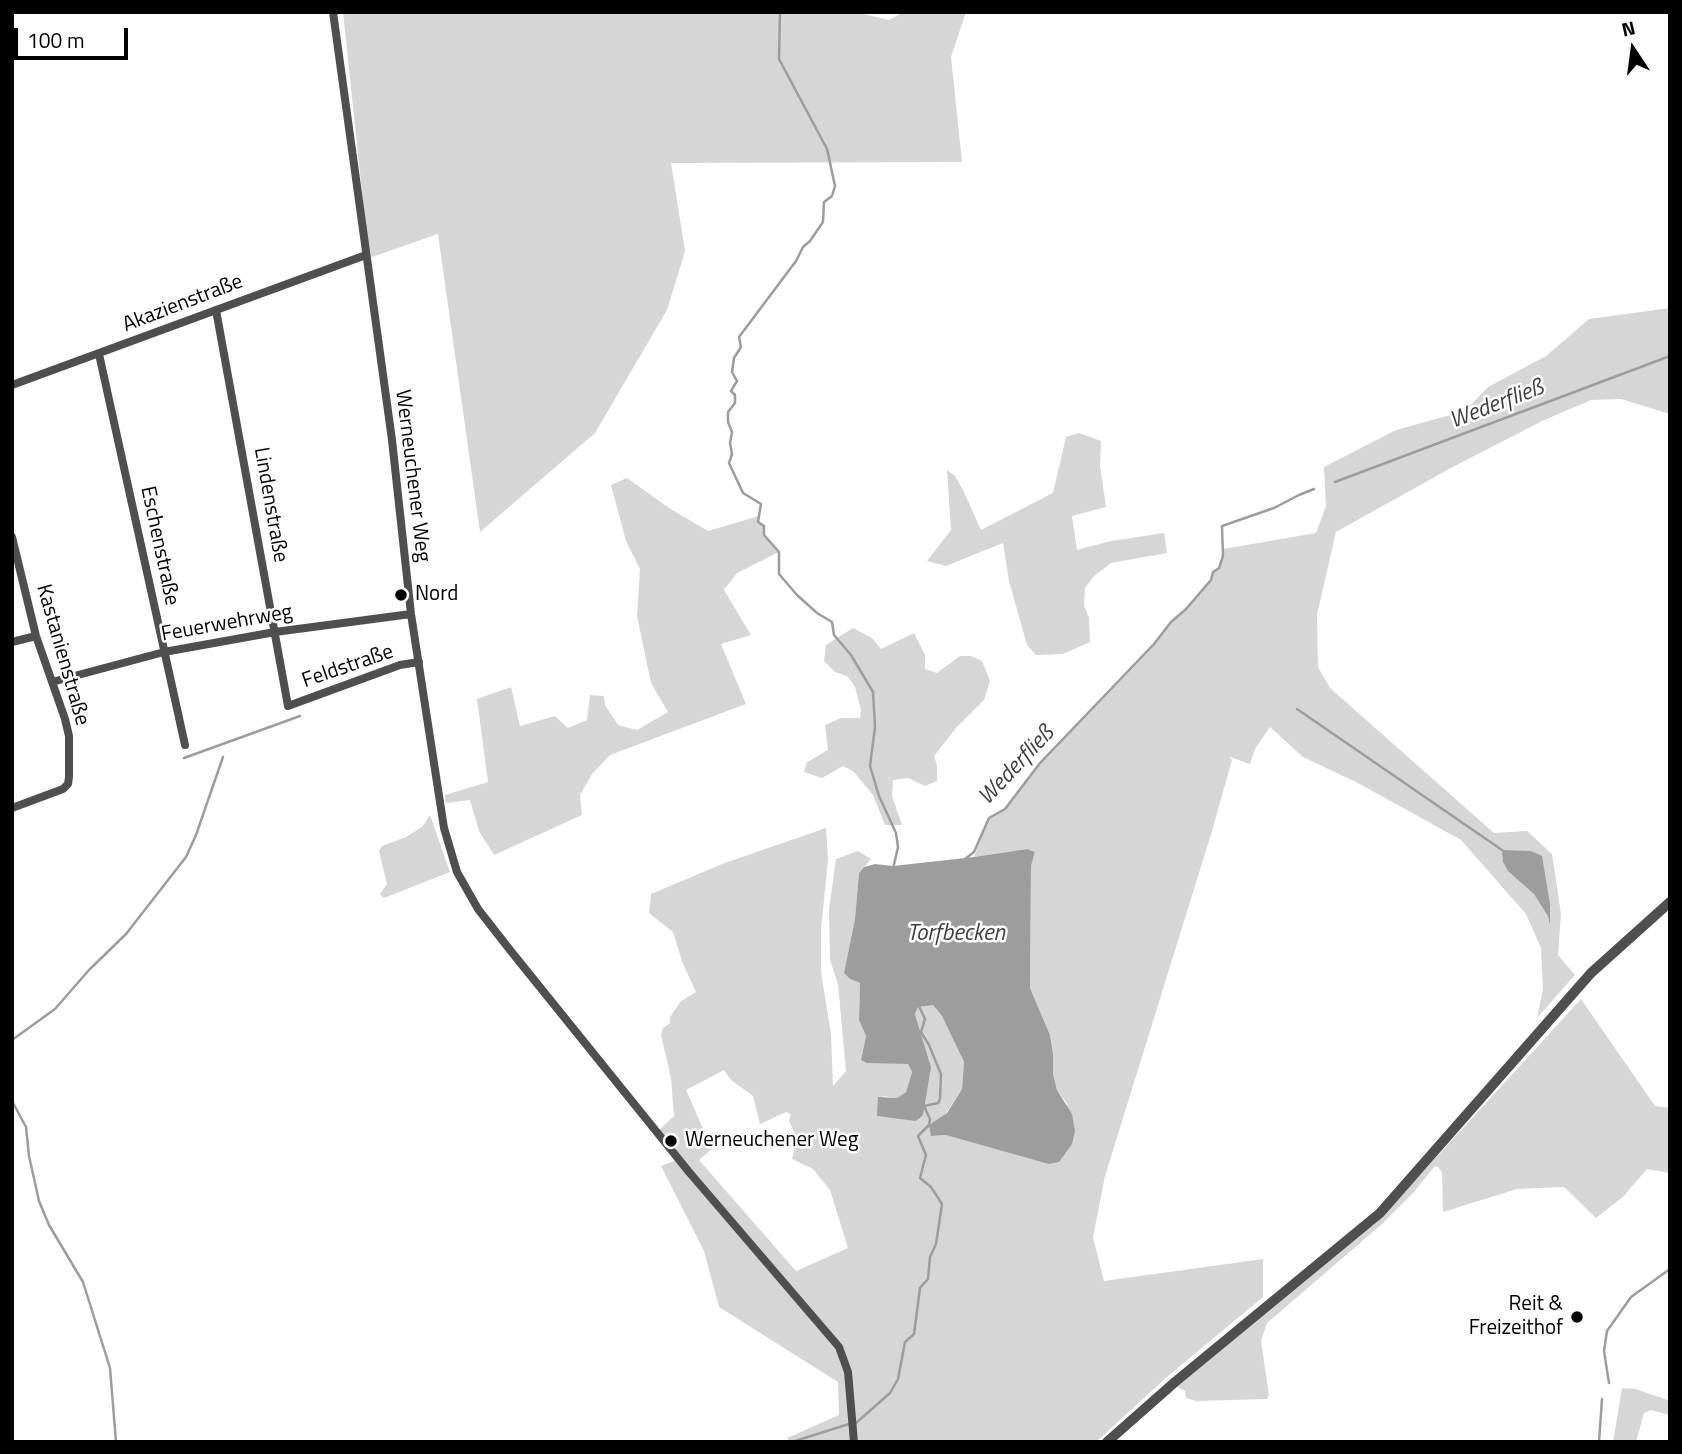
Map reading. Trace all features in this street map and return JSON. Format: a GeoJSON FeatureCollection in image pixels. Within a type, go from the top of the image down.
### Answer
{"type":"FeatureCollection","features":[{"type":"Feature","properties":{"kind":"street","name":"Werneuchener Weg"},"geometry":{"type":"LineString","coordinates":[[333,12],[392,440],[411,614],[444,828],[461,880],[478,909],[510,950],[689,1171],[839,1347],[848,1371],[853,1437]]}},
{"type":"Feature","properties":{"kind":"street","name":"Akazienstraße"},"geometry":{"type":"LineString","coordinates":[[12,385],[366,255]]}},
{"type":"Feature","properties":{"kind":"street","name":"Lindenstraße"},"geometry":{"type":"LineString","coordinates":[[216,310],[288,706]]}},
{"type":"Feature","properties":{"kind":"street","name":"Eschenstraße"},"geometry":{"type":"LineString","coordinates":[[99,354],[185,745]]}},
{"type":"Feature","properties":{"kind":"street","name":"Kastanienstraße"},"geometry":{"type":"LineString","coordinates":[[12,537],[36,636],[69,736],[68,783],[63,789],[12,808]]}},
{"type":"Feature","properties":{"kind":"street","name":"Feuerwehrweg"},"geometry":{"type":"LineString","coordinates":[[51,682],[164,652],[275,632],[411,614]]}},
{"type":"Feature","properties":{"kind":"street"},"geometry":{"type":"LineString","coordinates":[[12,642],[36,636]]}},
{"type":"Feature","properties":{"kind":"street","name":"Feldstraße"},"geometry":{"type":"LineString","coordinates":[[288,706],[400,666],[419,662]]}},
{"type":"Feature","properties":{"kind":"street"},"geometry":{"type":"LineString","coordinates":[[1107,1442],[1380,1213],[1591,973],[1670,902]]}},
{"type":"Feature","properties":{"kind":"shaded area"},"geometry":{"type":"Polygon","coordinates":[[[343,12],[855,12],[889,20],[904,12],[966,12],[951,57],[962,162],[671,163],[685,251],[667,310],[595,433],[480,532],[438,234],[369,258],[343,12]]]}},
{"type":"Feature","properties":{"kind":"shaded area"},"geometry":{"type":"Polygon","coordinates":[[[1670,308],[1670,414],[1621,399],[1591,400],[1542,421],[1449,469],[1336,532],[1317,615],[1318,667],[1330,688],[1494,833],[1527,831],[1552,854],[1561,914],[1558,955],[1575,975],[1537,1018],[1543,989],[1541,948],[1526,914],[1461,840],[1358,783],[1303,757],[1270,727],[1255,749],[1250,764],[1230,757],[1232,760],[1212,831],[1105,1176],[1093,1237],[1104,1281],[1263,1259],[1263,1297],[1168,1376],[1096,1442],[790,1442],[787,1438],[839,1415],[838,1382],[719,1307],[704,1251],[661,1166],[680,1159],[658,1131],[674,1116],[671,1078],[661,1035],[681,1001],[696,992],[683,964],[673,932],[649,913],[651,894],[722,864],[826,828],[828,859],[821,930],[821,972],[831,1034],[833,1086],[846,1071],[838,984],[830,960],[829,910],[836,859],[858,851],[871,859],[859,873],[855,919],[844,973],[860,983],[859,1020],[866,1036],[861,1060],[908,1064],[912,1072],[906,1092],[897,1098],[882,1096],[915,1121],[931,1067],[915,1014],[918,1007],[933,1005],[942,1016],[964,1062],[962,1089],[931,1136],[946,1135],[1068,1105],[1057,1090],[1050,1035],[1030,988],[1031,866],[1035,852],[1027,849],[974,857],[989,818],[1005,809],[1040,763],[1186,609],[1211,580],[1213,572],[1219,568],[1223,549],[1316,533],[1326,506],[1324,467],[1396,430],[1465,411],[1488,387],[1546,356],[1589,319],[1670,308]],[[724,1070],[686,1090],[712,1149],[699,1160],[796,1271],[848,1248],[830,1190],[813,1169],[792,1159],[797,1138],[789,1121],[791,1114],[786,1112],[760,1124],[753,1096],[731,1080],[724,1070]]]}},
{"type":"Feature","properties":{"kind":"shaded area"},"geometry":{"type":"Polygon","coordinates":[[[1079,433],[1101,441],[1100,465],[1106,507],[1072,516],[1077,550],[1111,541],[1164,533],[1167,553],[1111,563],[1093,577],[1085,588],[1084,605],[1089,618],[1090,642],[1063,654],[1036,655],[1027,645],[1009,581],[1003,543],[946,566],[927,561],[951,530],[947,470],[955,476],[963,490],[981,530],[1053,493],[1066,437],[1079,433]]]}},
{"type":"Feature","properties":{"kind":"shaded area"},"geometry":{"type":"Polygon","coordinates":[[[627,478],[669,508],[708,531],[759,516],[758,522],[764,526],[764,535],[779,552],[737,573],[724,590],[751,635],[721,644],[746,704],[610,755],[592,774],[580,795],[582,815],[494,855],[479,831],[470,800],[446,803],[445,795],[488,782],[477,699],[511,687],[520,726],[555,716],[568,728],[587,720],[590,695],[604,696],[605,705],[618,725],[637,730],[668,712],[651,683],[637,616],[640,569],[626,541],[611,485],[627,478]]]}},
{"type":"Feature","properties":{"kind":"shaded area"},"geometry":{"type":"Polygon","coordinates":[[[853,628],[872,638],[881,649],[914,633],[925,655],[925,669],[937,673],[960,656],[971,656],[982,661],[990,681],[984,700],[956,728],[934,756],[937,781],[925,786],[908,778],[893,780],[892,796],[902,825],[885,825],[873,795],[853,771],[843,766],[822,778],[804,772],[807,762],[828,750],[825,725],[841,718],[860,718],[861,710],[855,687],[847,676],[835,672],[824,661],[826,645],[853,628]]]}},
{"type":"Feature","properties":{"kind":"shaded area"},"geometry":{"type":"Polygon","coordinates":[[[430,815],[450,872],[384,898],[380,894],[387,884],[379,851],[382,846],[406,837],[422,827],[430,815]]]}},
{"type":"Feature","properties":{"kind":"shaded area"},"geometry":{"type":"Polygon","coordinates":[[[1581,999],[1655,1106],[1670,1108],[1670,1173],[1647,1169],[1623,1197],[1596,1218],[1564,1187],[1517,1189],[1443,1212],[1442,1172],[1435,1166],[1382,1224],[1267,1323],[1261,1341],[1269,1395],[1267,1399],[1196,1401],[1186,1398],[1185,1391],[1176,1386],[1378,1221],[1581,999]]]}},
{"type":"Feature","properties":{"kind":"shaded area"},"geometry":{"type":"Polygon","coordinates":[[[1622,1388],[1636,1389],[1670,1401],[1670,1415],[1651,1410],[1644,1413],[1636,1442],[1613,1442],[1622,1388]]]}},
{"type":"Feature","properties":{"kind":"water","name":"Torfbecken"},"geometry":{"type":"Polygon","coordinates":[[[1027,849],[1035,852],[1031,866],[1030,988],[1050,1035],[1057,1090],[1072,1114],[1075,1131],[1072,1144],[1059,1162],[1049,1164],[946,1135],[931,1136],[929,1125],[947,1113],[962,1089],[964,1062],[942,1016],[933,1005],[918,1007],[915,1014],[931,1067],[923,1115],[916,1121],[877,1116],[878,1097],[897,1098],[906,1092],[912,1072],[908,1064],[867,1063],[861,1060],[866,1036],[859,1020],[860,983],[844,973],[855,919],[859,873],[864,867],[875,864],[893,866],[1027,849]]]}},
{"type":"Feature","properties":{"kind":"water"},"geometry":{"type":"Polygon","coordinates":[[[1502,850],[1531,851],[1542,856],[1550,904],[1550,924],[1534,894],[1508,871],[1503,862],[1502,850]]]}},
{"type":"Feature","properties":{"kind":"waterway"},"geometry":{"type":"LineString","coordinates":[[780,12],[779,59],[827,149],[835,186],[832,196],[824,202],[823,222],[739,337],[741,347],[734,358],[732,372],[737,381],[731,391],[735,395],[735,403],[728,412],[732,432],[732,454],[729,463],[743,493],[761,504],[758,522],[764,526],[764,535],[779,552],[779,574],[797,595],[832,622],[834,635],[851,655],[873,692],[875,727],[870,766],[879,796],[896,833],[898,847],[893,869]]}},
{"type":"Feature","properties":{"kind":"waterway","name":"Wederfließ"},"geometry":{"type":"LineString","coordinates":[[1335,482],[1670,356]]}},
{"type":"Feature","properties":{"kind":"waterway","name":"Wederfließ"},"geometry":{"type":"LineString","coordinates":[[965,859],[974,852],[989,818],[1005,809],[1040,763],[1211,580],[1223,556],[1222,526],[1274,508],[1314,489]]}},
{"type":"Feature","properties":{"kind":"waterway"},"geometry":{"type":"LineString","coordinates":[[1297,709],[1502,850]]}},
{"type":"Feature","properties":{"kind":"waterway"},"geometry":{"type":"LineString","coordinates":[[184,758],[300,716]]}},
{"type":"Feature","properties":{"kind":"waterway"},"geometry":{"type":"LineString","coordinates":[[12,1040],[55,1009],[89,970],[126,934],[186,857],[223,757]]}},
{"type":"Feature","properties":{"kind":"waterway"},"geometry":{"type":"LineString","coordinates":[[856,1423],[890,1393],[898,1379],[905,1342],[914,1334],[920,1288],[928,1279],[942,1204],[931,1187],[920,1178],[926,1155],[918,1136],[929,1125],[930,1119],[924,1106],[938,1103],[941,1074],[921,1032],[925,1019],[918,1004]]}},
{"type":"Feature","properties":{"kind":"waterway"},"geometry":{"type":"LineString","coordinates":[[12,1101],[26,1127],[39,1201],[49,1225],[83,1282],[110,1368],[116,1442]]}},
{"type":"Feature","properties":{"kind":"waterway"},"geometry":{"type":"LineString","coordinates":[[1609,1383],[1604,1351],[1607,1331],[1631,1297],[1670,1269]]}},
{"type":"Feature","properties":{"kind":"waterway"},"geometry":{"type":"LineString","coordinates":[[1599,1442],[1602,1399]]}},
{"type":"Feature","properties":{"kind":"waterway"},"geometry":{"type":"LineString","coordinates":[[792,1442],[849,1424]]}},
{"type":"Feature","properties":{"kind":"place","name":"Nord"},"geometry":{"type":"Point","coordinates":[401,595]}},
{"type":"Feature","properties":{"kind":"place","name":"Werneuchener Weg"},"geometry":{"type":"Point","coordinates":[671,1141]}},
{"type":"Feature","properties":{"kind":"place","name":"Reit & Freizeithof"},"geometry":{"type":"Point","coordinates":[1577,1317]}}]}
